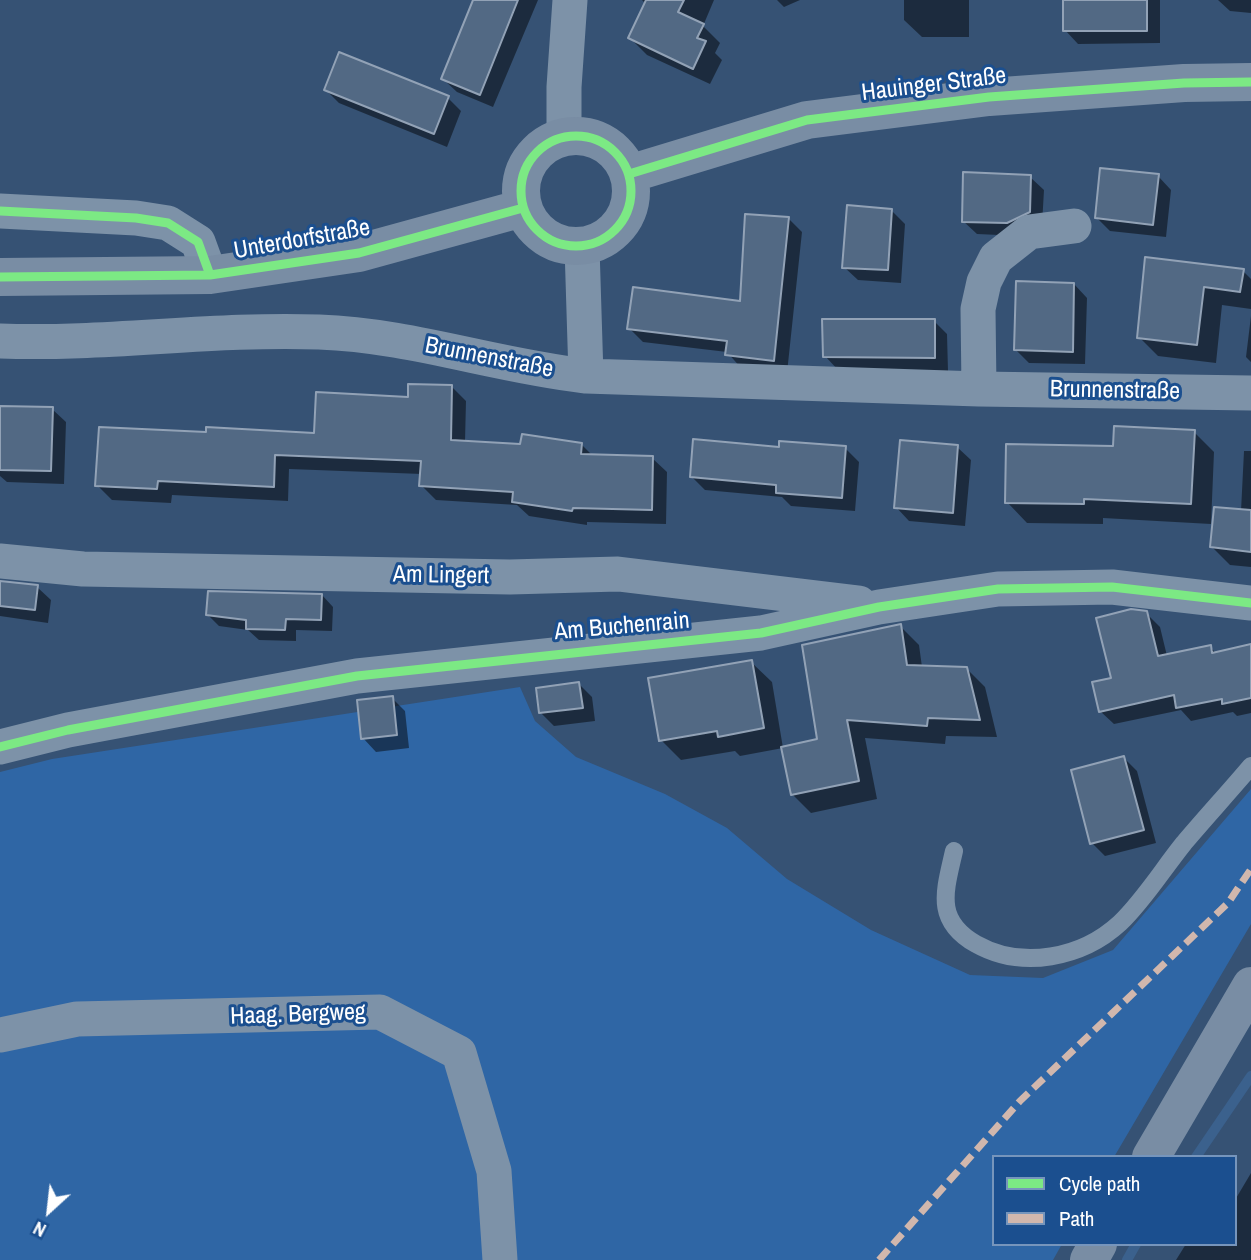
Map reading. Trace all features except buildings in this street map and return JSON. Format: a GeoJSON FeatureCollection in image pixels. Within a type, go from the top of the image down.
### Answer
{"type":"FeatureCollection","features":[{"type":"Feature","properties":{"kind":"street"},"geometry":{"type":"LineString","coordinates":[[565,136],[564,87],[570,0]]}},
{"type":"Feature","properties":{"kind":"street","name":"Hauinger Straße"},"geometry":{"type":"LineString","coordinates":[[629,174],[807,120],[989,96],[1184,83],[1251,82]]}},
{"type":"Feature","properties":{"kind":"street"},"geometry":{"type":"LineString","coordinates":[[565,136],[592,137],[615,151],[629,174],[631,199],[623,222],[606,239],[582,247],[557,244],[536,230],[523,208],[520,185],[527,163],[543,145],[565,136]]}},
{"type":"Feature","properties":{"kind":"street","name":"Unterdorfstraße"},"geometry":{"type":"LineString","coordinates":[[0,277],[210,275],[359,253],[523,208]]}},
{"type":"Feature","properties":{"kind":"street"},"geometry":{"type":"LineString","coordinates":[[0,211],[136,218],[168,223],[198,242],[210,275]]}},
{"type":"Feature","properties":{"kind":"street"},"geometry":{"type":"LineString","coordinates":[[979,389],[978,309],[984,282],[996,258],[1029,232],[1074,226]]}},
{"type":"Feature","properties":{"kind":"street"},"geometry":{"type":"LineString","coordinates":[[582,247],[586,376]]}},
{"type":"Feature","properties":{"kind":"street","name":"Brunnenstraße"},"geometry":{"type":"LineString","coordinates":[[0,341],[319,332],[388,337],[544,371],[586,376],[979,389],[1251,393]]}},
{"type":"Feature","properties":{"kind":"street","name":"Am Lingert"},"geometry":{"type":"LineString","coordinates":[[0,561],[97,570],[510,578],[618,574],[774,591],[880,607]]}},
{"type":"Feature","properties":{"kind":"street","name":"Am Buchenrain"},"geometry":{"type":"LineString","coordinates":[[0,747],[68,730],[357,676],[761,633],[880,607],[998,589],[1112,587],[1251,603]]}},
{"type":"Feature","properties":{"kind":"street"},"geometry":{"type":"LineString","coordinates":[[1153,1155],[1251,986]]}},
{"type":"Feature","properties":{"kind":"street","name":"Haag. Bergweg"},"geometry":{"type":"LineString","coordinates":[[0,1035],[77,1019],[380,1012],[459,1053],[494,1171],[499,1260]]}},
{"type":"Feature","properties":{"kind":"lane"},"geometry":{"type":"LineString","coordinates":[[954,851],[944,896],[949,922],[975,944],[1011,958],[1038,958],[1077,951],[1120,923],[1251,766]]}},
{"type":"Feature","properties":{"kind":"shaded area"},"geometry":{"type":"Polygon","coordinates":[[[520,687],[535,721],[576,757],[665,794],[727,828],[787,879],[871,930],[970,975],[1043,978],[1113,950],[1251,789],[1251,924],[1115,1155],[992,1155],[992,1246],[1061,1246],[1053,1260],[0,1260],[0,772],[52,759],[520,687]]]}},
{"type":"Feature","properties":{"kind":"waterway"},"geometry":{"type":"LineString","coordinates":[[1197,1155],[1251,1076]]}},
{"type":"Feature","properties":{"kind":"waterway"},"geometry":{"type":"LineString","coordinates":[[1127,1260],[1135,1246]]}},
{"type":"Feature","properties":{"kind":"marked path"},"geometry":{"type":"LineString","coordinates":[[879,1260],[1020,1101],[1228,903],[1251,869]]}},
{"type":"Feature","properties":{"kind":"cycle path"},"geometry":{"type":"LineString","coordinates":[[629,174],[807,120],[989,97],[1184,83],[1251,82]]}},
{"type":"Feature","properties":{"kind":"cycle path"},"geometry":{"type":"LineString","coordinates":[[576,136],[597,140],[615,152],[627,170],[631,191],[627,212],[615,230],[597,242],[576,246],[555,242],[537,230],[525,212],[521,191],[525,170],[537,152],[555,140],[576,136]]}},
{"type":"Feature","properties":{"kind":"cycle path"},"geometry":{"type":"LineString","coordinates":[[0,277],[210,275],[359,253],[523,208]]}},
{"type":"Feature","properties":{"kind":"cycle path"},"geometry":{"type":"LineString","coordinates":[[0,211],[136,218],[168,223],[198,242],[210,275]]}},
{"type":"Feature","properties":{"kind":"cycle path"},"geometry":{"type":"LineString","coordinates":[[0,747],[68,730],[357,676],[761,633],[879,607],[998,589],[1112,587],[1251,603]]}}]}
